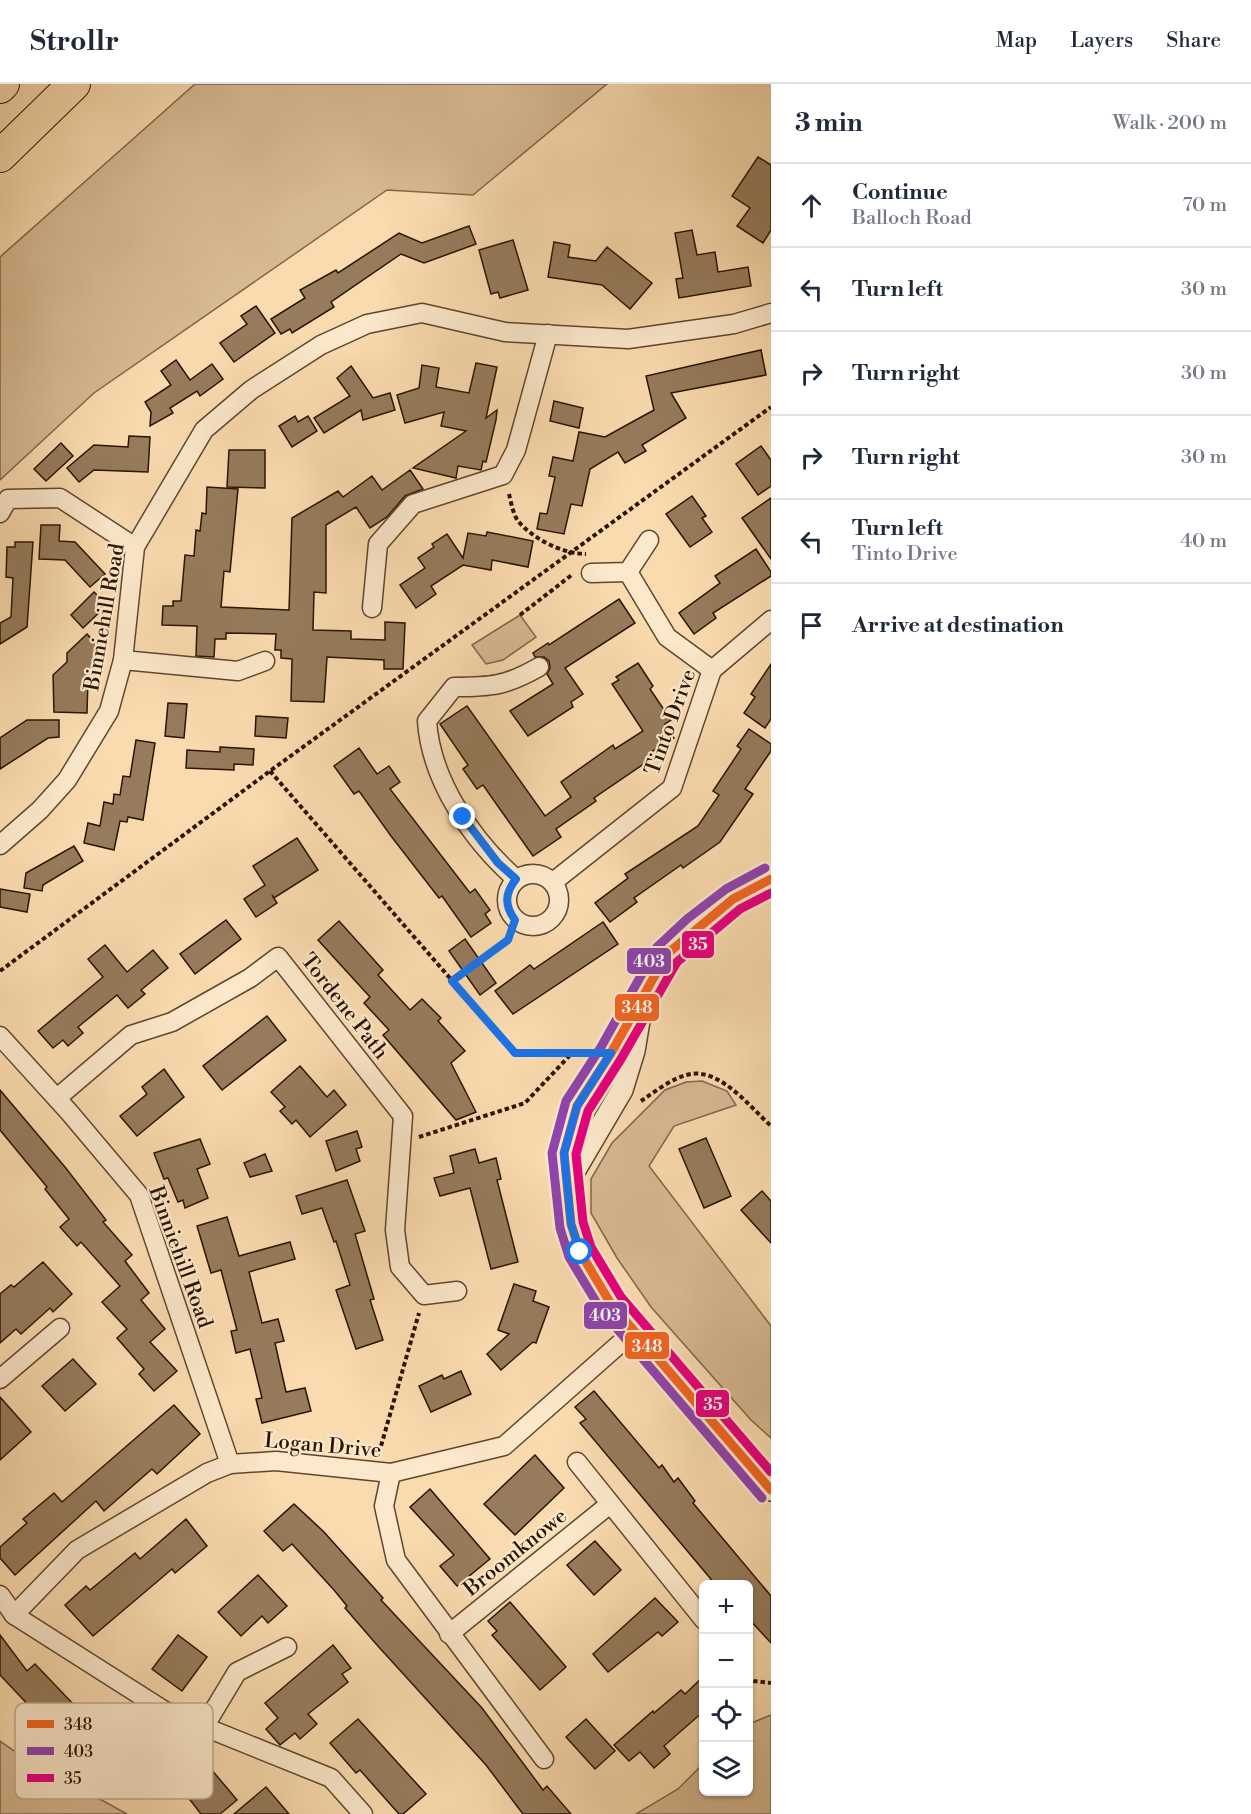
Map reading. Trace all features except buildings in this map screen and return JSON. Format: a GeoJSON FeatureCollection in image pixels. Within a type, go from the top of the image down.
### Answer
{"type":"FeatureCollection","features":[{"type":"Feature","properties":{"kind":"highway"},"geometry":{"type":"LineString","coordinates":[[0,156],[74,84]]}},
{"type":"Feature","properties":{"kind":"street","name":"Binniehill Road"},"geometry":{"type":"LineString","coordinates":[[0,845],[40,810],[67,780],[109,711],[123,660],[135,547],[204,430],[251,390],[321,345],[367,324],[422,313],[505,332],[628,339],[734,324],[771,313]]}},
{"type":"Feature","properties":{"kind":"street"},"geometry":{"type":"LineString","coordinates":[[372,608],[378,544],[413,504],[503,475],[516,450],[548,334]]}},
{"type":"Feature","properties":{"kind":"street"},"geometry":{"type":"LineString","coordinates":[[0,513],[8,500],[60,498],[135,547]]}},
{"type":"Feature","properties":{"kind":"street"},"geometry":{"type":"LineString","coordinates":[[628,572],[649,540]]}},
{"type":"Feature","properties":{"kind":"street"},"geometry":{"type":"LineString","coordinates":[[591,573],[628,572]]}},
{"type":"Feature","properties":{"kind":"street"},"geometry":{"type":"LineString","coordinates":[[628,572],[667,637],[712,670]]}},
{"type":"Feature","properties":{"kind":"street","name":"Tinto Drive"},"geometry":{"type":"LineString","coordinates":[[553,882],[672,788],[712,670],[771,621]]}},
{"type":"Feature","properties":{"kind":"street"},"geometry":{"type":"LineString","coordinates":[[123,660],[238,671],[265,661]]}},
{"type":"Feature","properties":{"kind":"street"},"geometry":{"type":"LineString","coordinates":[[516,879],[498,863],[463,817],[444,783],[429,746],[427,721],[454,687],[486,687],[513,682],[539,668]]}},
{"type":"Feature","properties":{"kind":"street"},"geometry":{"type":"LineString","coordinates":[[535,873],[553,882],[559,892],[560,903],[555,914],[547,922],[537,926],[525,925],[515,920],[508,910],[506,900],[509,888],[516,879],[535,873]]}},
{"type":"Feature","properties":{"kind":"street"},"geometry":{"type":"LineString","coordinates":[[771,879],[733,900],[694,928],[667,954],[643,999],[577,1106],[564,1153],[571,1224],[580,1252],[610,1304],[771,1490]]}},
{"type":"Feature","properties":{"kind":"street","name":"Tordene Path"},"geometry":{"type":"LineString","coordinates":[[57,1098],[131,1035],[172,1022],[250,978],[278,957],[403,1116],[395,1230],[400,1267],[424,1295]]}},
{"type":"Feature","properties":{"kind":"street"},"geometry":{"type":"LineString","coordinates":[[568,1182],[622,1090],[634,1051],[643,999]]}},
{"type":"Feature","properties":{"kind":"street","name":"Binniehill Road"},"geometry":{"type":"LineString","coordinates":[[0,1036],[57,1098],[139,1195],[230,1464]]}},
{"type":"Feature","properties":{"kind":"street"},"geometry":{"type":"LineString","coordinates":[[424,1295],[457,1291]]}},
{"type":"Feature","properties":{"kind":"street"},"geometry":{"type":"LineString","coordinates":[[0,1379],[60,1328]]}},
{"type":"Feature","properties":{"kind":"street","name":"Logan Drive"},"geometry":{"type":"LineString","coordinates":[[14,1615],[78,1550],[207,1473],[230,1464],[276,1461],[382,1472],[504,1446],[633,1332]]}},
{"type":"Feature","properties":{"kind":"street"},"geometry":{"type":"LineString","coordinates":[[577,1462],[699,1614]]}},
{"type":"Feature","properties":{"kind":"street"},"geometry":{"type":"LineString","coordinates":[[382,1472],[384,1506],[396,1560],[544,1759]]}},
{"type":"Feature","properties":{"kind":"street","name":"Broomknowe"},"geometry":{"type":"LineString","coordinates":[[449,1634],[610,1504]]}},
{"type":"Feature","properties":{"kind":"street"},"geometry":{"type":"LineString","coordinates":[[0,1595],[14,1615],[152,1703]]}},
{"type":"Feature","properties":{"kind":"street"},"geometry":{"type":"LineString","coordinates":[[213,1712],[237,1672],[287,1647]]}},
{"type":"Feature","properties":{"kind":"street"},"geometry":{"type":"LineString","coordinates":[[213,1731],[331,1778],[363,1814]]}},
{"type":"Feature","properties":{"kind":"path"},"geometry":{"type":"LineString","coordinates":[[0,971],[270,771],[771,407]]}},
{"type":"Feature","properties":{"kind":"path"},"geometry":{"type":"LineString","coordinates":[[503,475],[517,519],[529,530],[568,554],[588,554]]}},
{"type":"Feature","properties":{"kind":"path"},"geometry":{"type":"LineString","coordinates":[[520,615],[575,572],[591,573]]}},
{"type":"Feature","properties":{"kind":"path"},"geometry":{"type":"LineString","coordinates":[[270,771],[515,1053],[611,1053]]}},
{"type":"Feature","properties":{"kind":"path"},"geometry":{"type":"LineString","coordinates":[[452,981],[508,940],[515,920]]}},
{"type":"Feature","properties":{"kind":"path"},"geometry":{"type":"LineString","coordinates":[[401,1143],[525,1103],[572,1053]]}},
{"type":"Feature","properties":{"kind":"path"},"geometry":{"type":"LineString","coordinates":[[633,1106],[681,1077],[702,1074],[718,1079],[771,1126]]}},
{"type":"Feature","properties":{"kind":"path"},"geometry":{"type":"LineString","coordinates":[[382,1472],[424,1295]]}},
{"type":"Feature","properties":{"kind":"path"},"geometry":{"type":"LineString","coordinates":[[753,1680],[771,1683]]}},
{"type":"Feature","properties":{"kind":"shaded area"},"geometry":{"type":"Polygon","coordinates":[[[195,84],[607,84],[473,195],[387,190],[94,393],[0,480],[0,257],[195,84]]]}},
{"type":"Feature","properties":{"kind":"shaded area"},"geometry":{"type":"Polygon","coordinates":[[[520,615],[536,637],[503,660],[486,664],[472,645],[520,615]]]}},
{"type":"Feature","properties":{"kind":"shaded area"},"geometry":{"type":"Polygon","coordinates":[[[702,1081],[727,1091],[736,1105],[674,1126],[649,1166],[771,1326],[771,1438],[751,1420],[651,1307],[617,1258],[591,1213],[591,1179],[612,1143],[665,1090],[686,1082],[702,1081]]]}},
{"type":"Feature","properties":{"kind":"shaded area"},"geometry":{"type":"Polygon","coordinates":[[[771,1715],[771,1814],[636,1814],[678,1789],[699,1768],[699,1796],[753,1796],[753,1722],[771,1715]]]}},
{"type":"Feature","properties":{"kind":"shaded area"},"geometry":{"type":"Polygon","coordinates":[[[0,1741],[15,1751],[15,1799],[100,1799],[127,1814],[0,1814],[0,1741]]]}},
{"type":"Feature","properties":{"kind":"transit line","name":"403"},"geometry":{"type":"LineString","coordinates":[[762,1498],[601,1310],[569,1257],[560,1228],[552,1153],[566,1101],[601,1047],[657,947],[687,919],[726,889],[765,868]]}},
{"type":"Feature","properties":{"kind":"transit line","name":"348"},"geometry":{"type":"LineString","coordinates":[[771,879],[733,899],[667,954],[611,1053],[577,1106],[564,1153],[571,1224],[580,1252],[611,1304],[771,1490]]}},
{"type":"Feature","properties":{"kind":"transit line","name":"35"},"geometry":{"type":"LineString","coordinates":[[771,893],[740,909],[677,962],[588,1111],[576,1154],[583,1222],[591,1247],[621,1297],[771,1472]]}},
{"type":"Feature","properties":{"kind":"route"},"geometry":{"type":"LineString","coordinates":[[463,817],[498,863],[516,879],[509,888],[506,900],[508,910],[515,920],[508,940],[452,981],[515,1053],[611,1053],[577,1106],[564,1153],[571,1224],[580,1252]]}}]}
